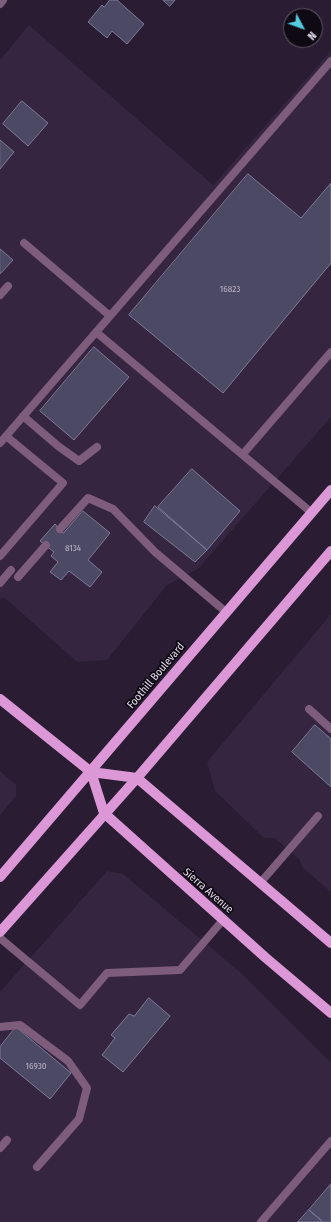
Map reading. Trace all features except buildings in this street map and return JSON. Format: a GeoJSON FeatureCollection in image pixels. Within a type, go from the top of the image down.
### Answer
{"type":"FeatureCollection","features":[{"type":"Feature","properties":{"kind":"main road","name":"Foothill Boulevard"},"geometry":{"type":"LineString","coordinates":[[0,877],[331,490]]}},
{"type":"Feature","properties":{"kind":"main road"},"geometry":{"type":"LineString","coordinates":[[0,932],[104,813],[137,778],[329,557]]}},
{"type":"Feature","properties":{"kind":"main road"},"geometry":{"type":"LineString","coordinates":[[0,699],[90,772],[137,778],[331,943]]}},
{"type":"Feature","properties":{"kind":"main road","name":"Sierra Avenue"},"geometry":{"type":"LineString","coordinates":[[90,772],[104,813],[223,920],[331,1013]]}},
{"type":"Feature","properties":{"kind":"street"},"geometry":{"type":"LineString","coordinates":[[0,4],[3,0]]}},
{"type":"Feature","properties":{"kind":"street"},"geometry":{"type":"LineString","coordinates":[[0,443],[331,61]]}},
{"type":"Feature","properties":{"kind":"street"},"geometry":{"type":"LineString","coordinates":[[24,243],[110,316]]}},
{"type":"Feature","properties":{"kind":"street"},"geometry":{"type":"LineString","coordinates":[[0,295],[8,286]]}},
{"type":"Feature","properties":{"kind":"street"},"geometry":{"type":"LineString","coordinates":[[96,332],[312,513]]}},
{"type":"Feature","properties":{"kind":"street"},"geometry":{"type":"LineString","coordinates":[[243,454],[331,352]]}},
{"type":"Feature","properties":{"kind":"street"},"geometry":{"type":"LineString","coordinates":[[23,416],[58,446],[79,461],[97,447]]}},
{"type":"Feature","properties":{"kind":"street"},"geometry":{"type":"LineString","coordinates":[[0,556],[63,483],[6,436]]}},
{"type":"Feature","properties":{"kind":"street"},"geometry":{"type":"LineString","coordinates":[[60,529],[88,498],[113,509],[155,552],[226,612]]}},
{"type":"Feature","properties":{"kind":"street"},"geometry":{"type":"LineString","coordinates":[[18,577],[46,545]]}},
{"type":"Feature","properties":{"kind":"street"},"geometry":{"type":"LineString","coordinates":[[0,583],[11,570]]}},
{"type":"Feature","properties":{"kind":"street"},"geometry":{"type":"LineString","coordinates":[[308,709],[331,729]]}},
{"type":"Feature","properties":{"kind":"street"},"geometry":{"type":"LineString","coordinates":[[261,882],[318,816]]}},
{"type":"Feature","properties":{"kind":"street"},"geometry":{"type":"LineString","coordinates":[[0,938],[80,1005],[108,973],[180,970],[223,920]]}},
{"type":"Feature","properties":{"kind":"street"},"geometry":{"type":"LineString","coordinates":[[0,1027],[20,1025],[68,1061],[87,1088],[79,1119],[37,1167]]}},
{"type":"Feature","properties":{"kind":"street"},"geometry":{"type":"LineString","coordinates":[[0,1148],[7,1140]]}},
{"type":"Feature","properties":{"kind":"street"},"geometry":{"type":"LineString","coordinates":[[261,1222],[331,1141]]}},
{"type":"Feature","properties":{"kind":"shaded area"},"geometry":{"type":"Polygon","coordinates":[[[29,25],[213,185],[331,51],[331,417],[198,569],[167,585],[107,660],[77,662],[5,598],[0,598],[0,60],[29,25]]]}},
{"type":"Feature","properties":{"kind":"shaded area"},"geometry":{"type":"Polygon","coordinates":[[[331,614],[331,892],[302,867],[300,860],[275,838],[264,838],[215,791],[207,762],[331,614]]]}},
{"type":"Feature","properties":{"kind":"shaded area"},"geometry":{"type":"Polygon","coordinates":[[[0,771],[16,785],[16,796],[0,815],[0,771]]]}},
{"type":"Feature","properties":{"kind":"shaded area"},"geometry":{"type":"Polygon","coordinates":[[[107,871],[123,874],[240,972],[331,1063],[331,1222],[0,1222],[0,992],[107,871]]]}}]}
